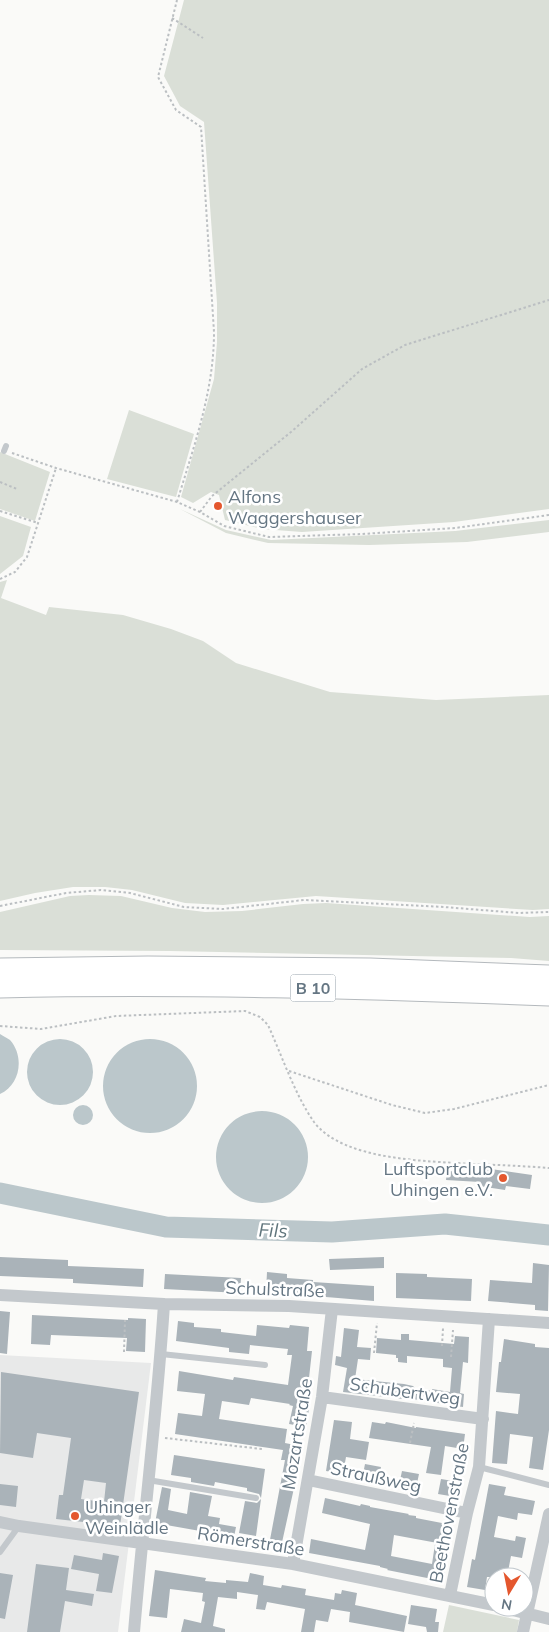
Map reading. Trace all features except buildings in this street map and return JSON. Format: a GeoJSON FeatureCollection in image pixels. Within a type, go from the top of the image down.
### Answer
{"type":"FeatureCollection","features":[{"type":"Feature","properties":{"kind":"highway","name":"B 10"},"geometry":{"type":"LineString","coordinates":[[0,969],[148,967],[370,969],[549,976]]}},
{"type":"Feature","properties":{"kind":"highway","name":"B 10"},"geometry":{"type":"LineString","coordinates":[[0,987],[200,986],[372,989],[549,996]]}},
{"type":"Feature","properties":{"kind":"street","name":"Schulstraße"},"geometry":{"type":"LineString","coordinates":[[0,1295],[164,1304],[289,1306],[549,1323]]}},
{"type":"Feature","properties":{"kind":"street"},"geometry":{"type":"LineString","coordinates":[[134,1632],[141,1542],[161,1354],[164,1304]]}},
{"type":"Feature","properties":{"kind":"street","name":"Mozartstraße"},"geometry":{"type":"LineString","coordinates":[[293,1564],[322,1397],[332,1309]]}},
{"type":"Feature","properties":{"kind":"street","name":"Beethovenstraße"},"geometry":{"type":"LineString","coordinates":[[450,1595],[467,1513],[479,1468],[489,1319]]}},
{"type":"Feature","properties":{"kind":"street","name":"Schubertweg"},"geometry":{"type":"LineString","coordinates":[[322,1397],[483,1419]]}},
{"type":"Feature","properties":{"kind":"street","name":"Straußweg"},"geometry":{"type":"LineString","coordinates":[[308,1480],[467,1513]]}},
{"type":"Feature","properties":{"kind":"street"},"geometry":{"type":"LineString","coordinates":[[534,1585],[549,1514]]}},
{"type":"Feature","properties":{"kind":"street","name":"Römerstraße"},"geometry":{"type":"LineString","coordinates":[[0,1522],[293,1564],[484,1604]]}},
{"type":"Feature","properties":{"kind":"street"},"geometry":{"type":"LineString","coordinates":[[534,1615],[549,1619]]}},
{"type":"Feature","properties":{"kind":"street"},"geometry":{"type":"LineString","coordinates":[[523,1632],[527,1617]]}},
{"type":"Feature","properties":{"kind":"lane"},"geometry":{"type":"LineString","coordinates":[[161,1354],[265,1365]]}},
{"type":"Feature","properties":{"kind":"lane"},"geometry":{"type":"LineString","coordinates":[[479,1468],[549,1485]]}},
{"type":"Feature","properties":{"kind":"lane"},"geometry":{"type":"LineString","coordinates":[[148,1480],[256,1498]]}},
{"type":"Feature","properties":{"kind":"lane"},"geometry":{"type":"LineString","coordinates":[[0,1552],[18,1526]]}},
{"type":"Feature","properties":{"kind":"path"},"geometry":{"type":"LineString","coordinates":[[177,0],[158,77],[176,110],[201,127],[214,332],[211,380],[197,437],[177,502]]}},
{"type":"Feature","properties":{"kind":"path"},"geometry":{"type":"LineString","coordinates":[[172,18],[204,38]]}},
{"type":"Feature","properties":{"kind":"path"},"geometry":{"type":"LineString","coordinates":[[200,512],[212,496],[291,432],[362,369],[405,345],[549,300]]}},
{"type":"Feature","properties":{"kind":"path"},"geometry":{"type":"LineString","coordinates":[[5,448],[56,468],[177,502],[200,512],[224,526],[268,536],[362,534],[455,528],[549,515]]}},
{"type":"Feature","properties":{"kind":"path"},"geometry":{"type":"LineString","coordinates":[[0,579],[15,572],[27,557],[56,468]]}},
{"type":"Feature","properties":{"kind":"path"},"geometry":{"type":"LineString","coordinates":[[0,482],[18,489]]}},
{"type":"Feature","properties":{"kind":"path"},"geometry":{"type":"LineString","coordinates":[[0,511],[38,523]]}},
{"type":"Feature","properties":{"kind":"path"},"geometry":{"type":"LineString","coordinates":[[0,906],[66,893],[101,890],[130,893],[184,907],[223,909],[304,900],[435,906],[519,913],[549,912]]}},
{"type":"Feature","properties":{"kind":"path"},"geometry":{"type":"LineString","coordinates":[[0,1026],[41,1030],[116,1016],[245,1012],[260,1018],[268,1025],[301,1100],[315,1124],[333,1138],[354,1148],[385,1156],[424,1161],[549,1168]]}},
{"type":"Feature","properties":{"kind":"path"},"geometry":{"type":"LineString","coordinates":[[289,1071],[392,1105],[425,1113],[454,1109],[549,1085]]}},
{"type":"Feature","properties":{"kind":"path"},"geometry":{"type":"LineString","coordinates":[[374,1353],[378,1312]]}},
{"type":"Feature","properties":{"kind":"path"},"geometry":{"type":"LineString","coordinates":[[442,1346],[449,1316]]}},
{"type":"Feature","properties":{"kind":"path"},"geometry":{"type":"LineString","coordinates":[[449,1316],[450,1357]]}},
{"type":"Feature","properties":{"kind":"path"},"geometry":{"type":"LineString","coordinates":[[124,1352],[125,1320]]}},
{"type":"Feature","properties":{"kind":"path"},"geometry":{"type":"LineString","coordinates":[[410,1443],[416,1410]]}},
{"type":"Feature","properties":{"kind":"path"},"geometry":{"type":"LineString","coordinates":[[153,1437],[262,1449]]}},
{"type":"Feature","properties":{"kind":"shaded area"},"geometry":{"type":"Polygon","coordinates":[[[184,0],[549,0],[549,509],[454,522],[302,532],[262,529],[225,520],[219,495],[211,492],[193,503],[181,497],[214,379],[217,342],[217,303],[204,122],[180,106],[164,76],[184,0]]]}},
{"type":"Feature","properties":{"kind":"shaded area"},"geometry":{"type":"Polygon","coordinates":[[[129,410],[194,434],[176,497],[107,479],[129,410]]]}},
{"type":"Feature","properties":{"kind":"shaded area"},"geometry":{"type":"Polygon","coordinates":[[[0,452],[50,472],[35,521],[0,509],[0,452]]]}},
{"type":"Feature","properties":{"kind":"shaded area"},"geometry":{"type":"Polygon","coordinates":[[[180,509],[226,530],[271,540],[455,531],[549,520],[549,532],[467,542],[369,545],[268,543],[226,533],[180,509]]]}},
{"type":"Feature","properties":{"kind":"shaded area"},"geometry":{"type":"Polygon","coordinates":[[[0,516],[31,527],[23,556],[0,574],[0,516]]]}},
{"type":"Feature","properties":{"kind":"shaded area"},"geometry":{"type":"Polygon","coordinates":[[[7,580],[1,598],[46,615],[49,607],[123,615],[171,629],[203,641],[236,663],[330,692],[436,700],[549,695],[549,909],[533,910],[316,896],[223,905],[185,903],[132,890],[105,887],[73,887],[0,901],[0,582],[7,580]]]}},
{"type":"Feature","properties":{"kind":"shaded area"},"geometry":{"type":"Polygon","coordinates":[[[70,896],[121,896],[172,908],[205,912],[242,911],[326,903],[530,917],[549,916],[549,961],[511,958],[170,951],[0,950],[0,912],[70,896]]]}},
{"type":"Feature","properties":{"kind":"shaded area"},"geometry":{"type":"Polygon","coordinates":[[[0,1034],[10,1040],[15,1047],[19,1062],[16,1077],[12,1084],[0,1094],[0,1034]]]}},
{"type":"Feature","properties":{"kind":"shaded area"},"geometry":{"type":"Polygon","coordinates":[[[60,1039],[72,1042],[83,1049],[90,1060],[93,1072],[90,1084],[83,1095],[72,1102],[60,1105],[48,1102],[37,1095],[30,1084],[27,1072],[30,1060],[37,1049],[48,1042],[60,1039]]]}},
{"type":"Feature","properties":{"kind":"shaded area"},"geometry":{"type":"Polygon","coordinates":[[[150,1039],[168,1043],[183,1053],[193,1068],[197,1086],[193,1104],[183,1119],[168,1129],[150,1133],[132,1129],[117,1119],[107,1104],[103,1086],[107,1068],[117,1053],[132,1043],[150,1039]]]}},
{"type":"Feature","properties":{"kind":"shaded area"},"geometry":{"type":"Polygon","coordinates":[[[83,1105],[90,1108],[93,1115],[90,1122],[83,1125],[76,1122],[73,1115],[76,1108],[83,1105]]]}},
{"type":"Feature","properties":{"kind":"shaded area"},"geometry":{"type":"Polygon","coordinates":[[[262,1111],[280,1114],[295,1124],[305,1139],[308,1157],[305,1175],[295,1190],[280,1200],[262,1203],[244,1200],[229,1190],[219,1175],[216,1157],[219,1139],[229,1124],[244,1114],[262,1111]]]}},
{"type":"Feature","properties":{"kind":"shaded area"},"geometry":{"type":"Polygon","coordinates":[[[0,1355],[151,1363],[118,1632],[0,1632],[0,1355]]]}},
{"type":"Feature","properties":{"kind":"shaded area"},"geometry":{"type":"Polygon","coordinates":[[[449,1605],[484,1612],[484,1617],[505,1617],[519,1620],[517,1632],[443,1632],[449,1605]]]}},
{"type":"Feature","properties":{"kind":"waterway","name":"Fils"},"geometry":{"type":"LineString","coordinates":[[0,1193],[166,1227],[332,1232],[445,1224],[549,1235]]}},
{"type":"Feature","properties":{"kind":"place","name":"Alfons Waggershauser"},"geometry":{"type":"Point","coordinates":[218,506]}},
{"type":"Feature","properties":{"kind":"place","name":"Luftsportclub Uhingen e.V."},"geometry":{"type":"Point","coordinates":[503,1178]}},
{"type":"Feature","properties":{"kind":"place","name":"Uhinger Weinlädle"},"geometry":{"type":"Point","coordinates":[75,1516]}}]}
